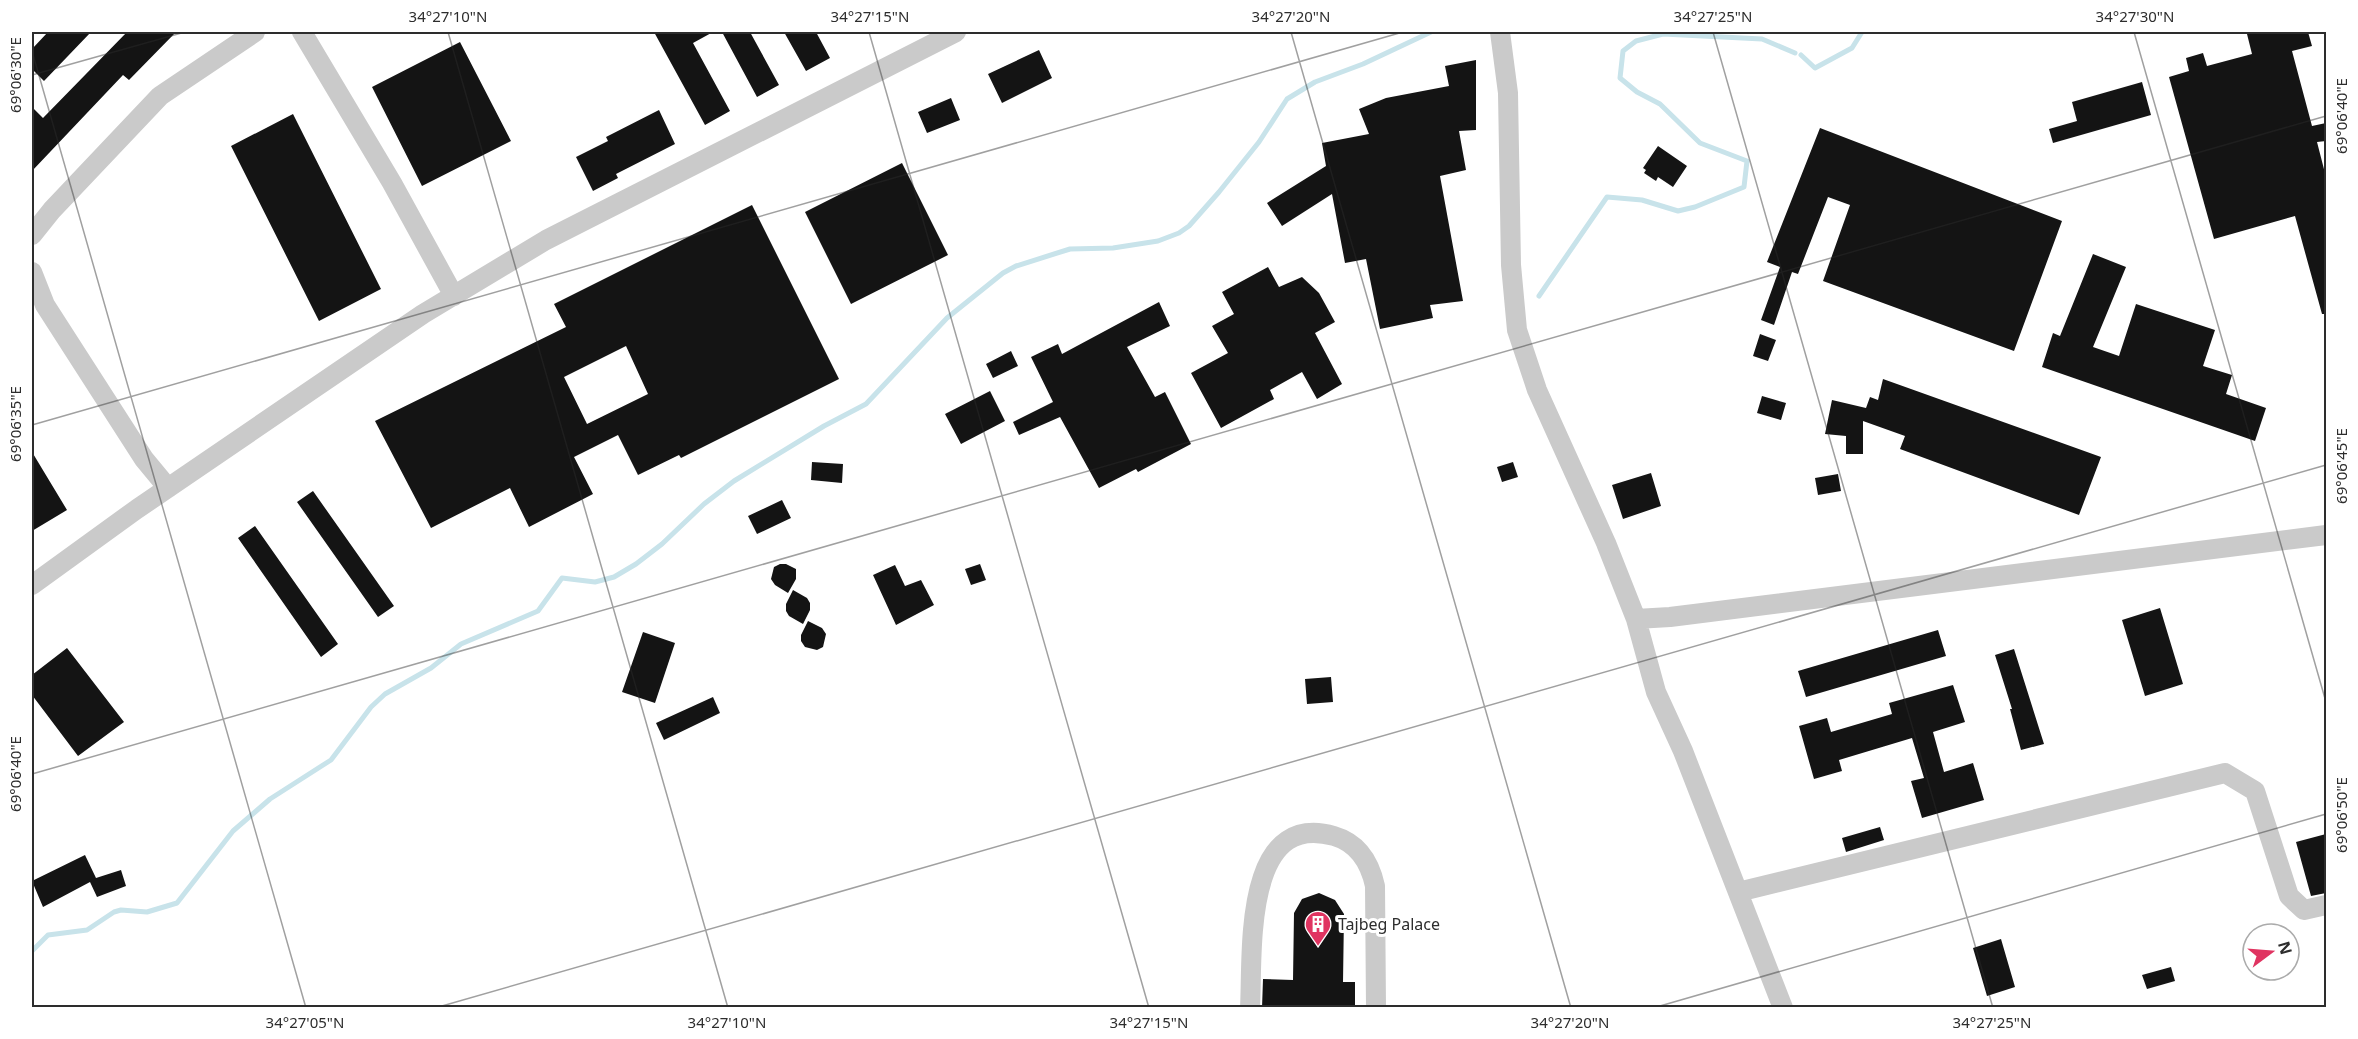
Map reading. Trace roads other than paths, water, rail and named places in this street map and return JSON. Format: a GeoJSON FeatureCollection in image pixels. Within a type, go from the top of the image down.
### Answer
{"type":"FeatureCollection","features":[{"type":"Feature","properties":{"kind":"street"},"geometry":{"type":"LineString","coordinates":[[32,235],[52,210],[160,96],[255,32]]}},
{"type":"Feature","properties":{"kind":"street"},"geometry":{"type":"LineString","coordinates":[[302,32],[454,296]]}},
{"type":"Feature","properties":{"kind":"street"},"geometry":{"type":"LineString","coordinates":[[32,585],[168,488],[454,296],[546,240],[929,38],[956,32]]}},
{"type":"Feature","properties":{"kind":"street"},"geometry":{"type":"LineString","coordinates":[[1500,32],[1508,93],[1510,265],[1517,330],[1537,390],[1606,543],[1636,619],[1656,692],[1683,751],[1784,1008]]}},
{"type":"Feature","properties":{"kind":"street"},"geometry":{"type":"LineString","coordinates":[[32,272],[45,305],[144,459],[168,488]]}},
{"type":"Feature","properties":{"kind":"street"},"geometry":{"type":"LineString","coordinates":[[1636,619],[1814,600],[2027,570],[2326,534]]}},
{"type":"Feature","properties":{"kind":"street"},"geometry":{"type":"LineString","coordinates":[[1738,892],[2225,773],[2255,791],[2289,896],[2304,910],[2326,905]]}},
{"type":"Feature","properties":{"kind":"street"},"geometry":{"type":"LineString","coordinates":[[1250,1008],[1256,901],[1263,872],[1276,850],[1287,842],[1305,835],[1324,834],[1337,837],[1354,847],[1367,861],[1373,873],[1376,886],[1376,1008]]}},
{"type":"Feature","properties":{"kind":"waterway"},"geometry":{"type":"LineString","coordinates":[[32,951],[48,935],[87,930],[114,912],[121,910],[147,912],[177,903],[233,831],[270,799],[331,760],[371,707],[385,694],[431,668],[461,644],[538,611],[562,578],[595,582],[614,577],[636,564],[662,544],[704,504],[734,481],[824,426],[866,404],[947,318],[1003,273],[1016,266],[1070,249],[1113,248],[1158,241],[1179,233],[1189,226],[1219,192],[1259,142],[1287,99],[1315,82],[1363,64],[1431,32]]}},
{"type":"Feature","properties":{"kind":"waterway"},"geometry":{"type":"LineString","coordinates":[[1801,55],[1815,68],[1852,48],[1862,32]]}},
{"type":"Feature","properties":{"kind":"waterway"},"geometry":{"type":"LineString","coordinates":[[1539,296],[1607,197],[1642,200],[1678,211],[1695,207],[1744,187],[1747,161],[1700,143],[1660,104],[1637,92],[1620,78],[1623,51],[1636,41],[1663,34],[1762,39],[1795,53]]}},
{"type":"Feature","properties":{"kind":"place","name":"Tajbeg Palace"},"geometry":{"type":"Point","coordinates":[1318,947]}}]}
